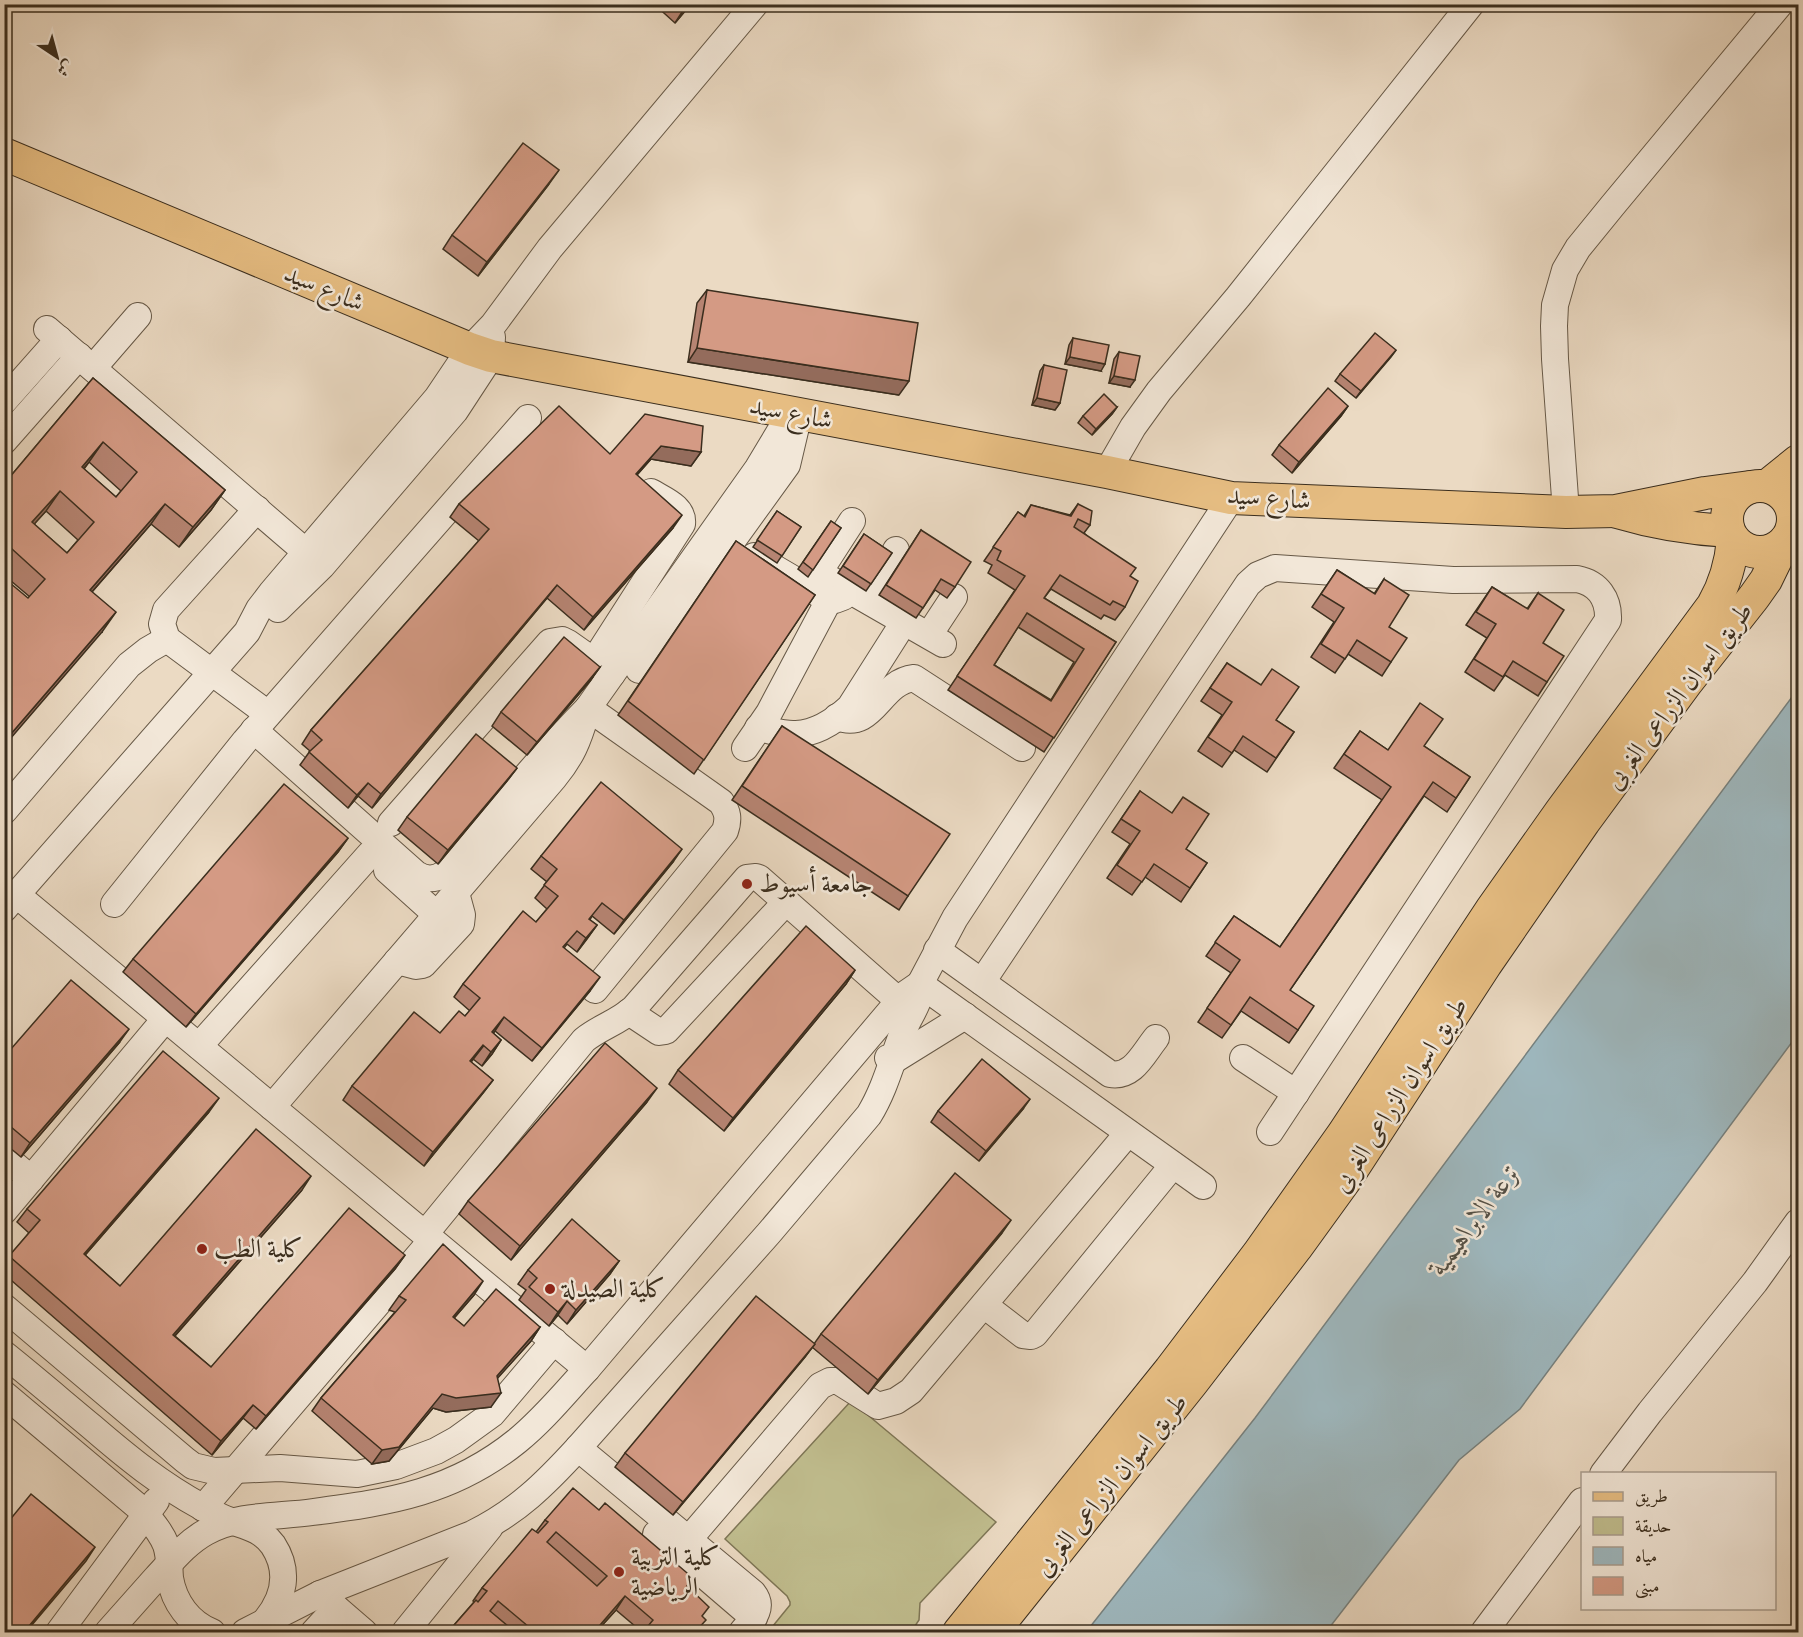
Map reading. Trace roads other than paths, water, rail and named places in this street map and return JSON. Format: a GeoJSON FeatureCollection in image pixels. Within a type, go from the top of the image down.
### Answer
{"type":"FeatureCollection","features":[{"type":"Feature","properties":{"kind":"main road","name":"شارع سيد"},"geometry":{"type":"LineString","coordinates":[[4,154],[480,353],[1107,472],[1231,498],[1566,512],[1616,512],[1694,495],[1759,487]]}},
{"type":"Feature","properties":{"kind":"main road"},"geometry":{"type":"LineString","coordinates":[[1759,487],[1781,493],[1791,506],[1792,531],[1776,549],[1753,552],[1742,548],[1730,535],[1726,520],[1728,510],[1733,500],[1741,492],[1759,487],[1798,461]]}},
{"type":"Feature","properties":{"kind":"main road","name":"شارع سيد"},"geometry":{"type":"LineString","coordinates":[[1616,512],[1671,526],[1730,535]]}},
{"type":"Feature","properties":{"kind":"main road","name":"طريق اسوان الزراعى الغربى"},"geometry":{"type":"LineString","coordinates":[[993,1632],[1206,1367],[1296,1248],[1346,1179],[1534,892],[1635,752],[1754,597],[1766,580],[1792,531]]}},
{"type":"Feature","properties":{"kind":"main road","name":"طريق اسوان الزراعى الغربى"},"geometry":{"type":"LineString","coordinates":[[959,1632],[1170,1370],[1301,1194],[1491,910],[1713,605],[1728,574],[1732,557],[1730,535]]}},
{"type":"Feature","properties":{"kind":"street"},"geometry":{"type":"LineString","coordinates":[[587,1369],[165,1018],[11,902],[247,632],[269,616],[424,430],[455,411],[493,325],[550,248],[756,4]]}},
{"type":"Feature","properties":{"kind":"street"},"geometry":{"type":"LineString","coordinates":[[1107,472],[1133,427],[1159,391],[1238,297],[1471,4]]}},
{"type":"Feature","properties":{"kind":"street"},"geometry":{"type":"LineString","coordinates":[[1566,512],[1554,326],[1555,305],[1565,270],[1578,248],[1780,4]]}},
{"type":"Feature","properties":{"kind":"street"},"geometry":{"type":"LineString","coordinates":[[4,441],[86,362],[138,316]]}},
{"type":"Feature","properties":{"kind":"street"},"geometry":{"type":"LineString","coordinates":[[4,401],[53,334],[315,559]]}},
{"type":"Feature","properties":{"kind":"street"},"geometry":{"type":"LineString","coordinates":[[639,670],[786,465],[795,414]]}},
{"type":"Feature","properties":{"kind":"street"},"geometry":{"type":"LineString","coordinates":[[603,667],[758,468],[795,414]]}},
{"type":"Feature","properties":{"kind":"street"},"geometry":{"type":"LineString","coordinates":[[114,904],[256,728],[528,418]]}},
{"type":"Feature","properties":{"kind":"street"},"geometry":{"type":"LineString","coordinates":[[272,1107],[568,761],[576,745],[603,667],[682,524],[680,511],[651,492]]}},
{"type":"Feature","properties":{"kind":"street"},"geometry":{"type":"LineString","coordinates":[[255,1626],[328,1601],[492,1524],[521,1505],[547,1483],[769,1233],[869,1115],[881,1094],[907,1022],[918,1004],[921,984],[937,950],[972,892],[1231,498]]}},
{"type":"Feature","properties":{"kind":"street"},"geometry":{"type":"LineString","coordinates":[[257,509],[166,610],[162,624],[166,639],[212,673],[256,728],[370,854],[437,915]]}},
{"type":"Feature","properties":{"kind":"street"},"geometry":{"type":"LineString","coordinates":[[850,598],[823,575],[822,568],[852,521]]}},
{"type":"Feature","properties":{"kind":"street"},"geometry":{"type":"LineString","coordinates":[[731,542],[936,639],[954,597]]}},
{"type":"Feature","properties":{"kind":"street"},"geometry":{"type":"LineString","coordinates":[[896,550],[850,598],[778,696],[751,738],[794,735],[818,728],[837,717],[850,707],[904,622]]}},
{"type":"Feature","properties":{"kind":"street"},"geometry":{"type":"LineString","coordinates":[[982,982],[1248,584],[1258,575],[1275,568],[1453,580],[1577,579],[1589,583],[1602,594],[1609,611],[1608,620],[1270,1132]]}},
{"type":"Feature","properties":{"kind":"street"},"geometry":{"type":"LineString","coordinates":[[4,811],[129,665],[147,650],[166,639]]}},
{"type":"Feature","properties":{"kind":"street"},"geometry":{"type":"LineString","coordinates":[[391,823],[545,645],[555,640],[562,640],[603,667]]}},
{"type":"Feature","properties":{"kind":"street"},"geometry":{"type":"LineString","coordinates":[[837,717],[844,720],[859,719],[865,716],[894,686],[904,679],[914,678],[1022,748]]}},
{"type":"Feature","properties":{"kind":"street"},"geometry":{"type":"LineString","coordinates":[[256,728],[416,874],[433,879],[444,874],[529,773],[588,708]]}},
{"type":"Feature","properties":{"kind":"street"},"geometry":{"type":"LineString","coordinates":[[588,708],[721,802],[728,815],[725,831],[595,990]]}},
{"type":"Feature","properties":{"kind":"street"},"geometry":{"type":"LineString","coordinates":[[199,1046],[370,854]]}},
{"type":"Feature","properties":{"kind":"street"},"geometry":{"type":"LineString","coordinates":[[203,1508],[428,1237],[584,1040],[629,1012],[747,878],[759,878],[899,1001]]}},
{"type":"Feature","properties":{"kind":"street"},"geometry":{"type":"LineString","coordinates":[[397,961],[416,966],[426,963],[461,924],[462,915],[456,893]]}},
{"type":"Feature","properties":{"kind":"street"},"geometry":{"type":"LineString","coordinates":[[629,1012],[659,1032],[666,1031],[786,902]]}},
{"type":"Feature","properties":{"kind":"street"},"geometry":{"type":"LineString","coordinates":[[937,950],[1110,1074],[1120,1075],[1130,1071],[1156,1038]]}},
{"type":"Feature","properties":{"kind":"street"},"geometry":{"type":"LineString","coordinates":[[108,1632],[180,1551],[217,1526],[231,1521],[398,1499],[427,1491],[473,1472],[517,1441],[534,1427],[587,1369],[899,1001],[911,988],[921,984]]}},
{"type":"Feature","properties":{"kind":"street"},"geometry":{"type":"LineString","coordinates":[[921,984],[1203,1186]]}},
{"type":"Feature","properties":{"kind":"street"},"geometry":{"type":"LineString","coordinates":[[894,1060],[965,1016]]}},
{"type":"Feature","properties":{"kind":"street"},"geometry":{"type":"LineString","coordinates":[[4,1211],[165,1018]]}},
{"type":"Feature","properties":{"kind":"street"},"geometry":{"type":"LineString","coordinates":[[859,1047],[894,1060]]}},
{"type":"Feature","properties":{"kind":"street"},"geometry":{"type":"LineString","coordinates":[[1243,1058],[1296,1093]]}},
{"type":"Feature","properties":{"kind":"street"},"geometry":{"type":"LineString","coordinates":[[689,1539],[820,1386],[830,1381],[838,1381],[878,1406],[896,1401],[911,1391],[1128,1133]]}},
{"type":"Feature","properties":{"kind":"street"},"geometry":{"type":"LineString","coordinates":[[4,1156],[32,1179]]}},
{"type":"Feature","properties":{"kind":"street"},"geometry":{"type":"LineString","coordinates":[[984,1305],[1023,1335],[1035,1334],[1173,1165]]}},
{"type":"Feature","properties":{"kind":"street"},"geometry":{"type":"LineString","coordinates":[[1604,1472],[1755,1282],[1798,1222]]}},
{"type":"Feature","properties":{"kind":"street"},"geometry":{"type":"LineString","coordinates":[[4,1307],[194,1466],[214,1471],[280,1468],[357,1473],[377,1471],[415,1459],[456,1440],[492,1414],[554,1341]]}},
{"type":"Feature","properties":{"kind":"street"},"geometry":{"type":"LineString","coordinates":[[4,1354],[166,1487],[203,1508],[231,1521],[243,1523],[264,1535],[275,1549],[284,1577],[279,1600],[255,1626]]}},
{"type":"Feature","properties":{"kind":"street"},"geometry":{"type":"LineString","coordinates":[[4,1394],[133,1501],[146,1515],[165,1544],[170,1562],[173,1590],[178,1603],[186,1615],[212,1632]]}},
{"type":"Feature","properties":{"kind":"street"},"geometry":{"type":"LineString","coordinates":[[492,1414],[517,1441]]}},
{"type":"Feature","properties":{"kind":"street"},"geometry":{"type":"LineString","coordinates":[[573,1454],[689,1539],[753,1593],[758,1598],[758,1612],[748,1625],[573,1454]]}},
{"type":"Feature","properties":{"kind":"street"},"geometry":{"type":"LineString","coordinates":[[415,1459],[427,1491]]}},
{"type":"Feature","properties":{"kind":"street"},"geometry":{"type":"LineString","coordinates":[[357,1473],[362,1505]]}},
{"type":"Feature","properties":{"kind":"street"},"geometry":{"type":"LineString","coordinates":[[59,1632],[166,1487]]}},
{"type":"Feature","properties":{"kind":"street"},"geometry":{"type":"LineString","coordinates":[[1484,1632],[1581,1501]]}},
{"type":"Feature","properties":{"kind":"street"},"geometry":{"type":"LineString","coordinates":[[405,1632],[492,1524]]}},
{"type":"Feature","properties":{"kind":"street"},"geometry":{"type":"LineString","coordinates":[[314,1632],[328,1601]]}},
{"type":"Feature","properties":{"kind":"street"},"geometry":{"type":"LineString","coordinates":[[328,1601],[364,1632]]}},
{"type":"Feature","properties":{"kind":"water","name":"ترعة الابراهيمية"},"geometry":{"type":"Polygon","coordinates":[[[1798,689],[1798,1034],[1520,1409],[1459,1460],[1326,1632],[1086,1632],[1255,1418],[1798,689]]]}},
{"type":"Feature","properties":{"kind":"place","name":"جامعة أسيوط"},"geometry":{"type":"Point","coordinates":[747,884]}},
{"type":"Feature","properties":{"kind":"place","name":"كلية الطب"},"geometry":{"type":"Point","coordinates":[202,1249]}},
{"type":"Feature","properties":{"kind":"place","name":"كلية الصيدلة"},"geometry":{"type":"Point","coordinates":[550,1289]}},
{"type":"Feature","properties":{"kind":"place","name":"كلية التربية الرياضية"},"geometry":{"type":"Point","coordinates":[619,1572]}}]}
